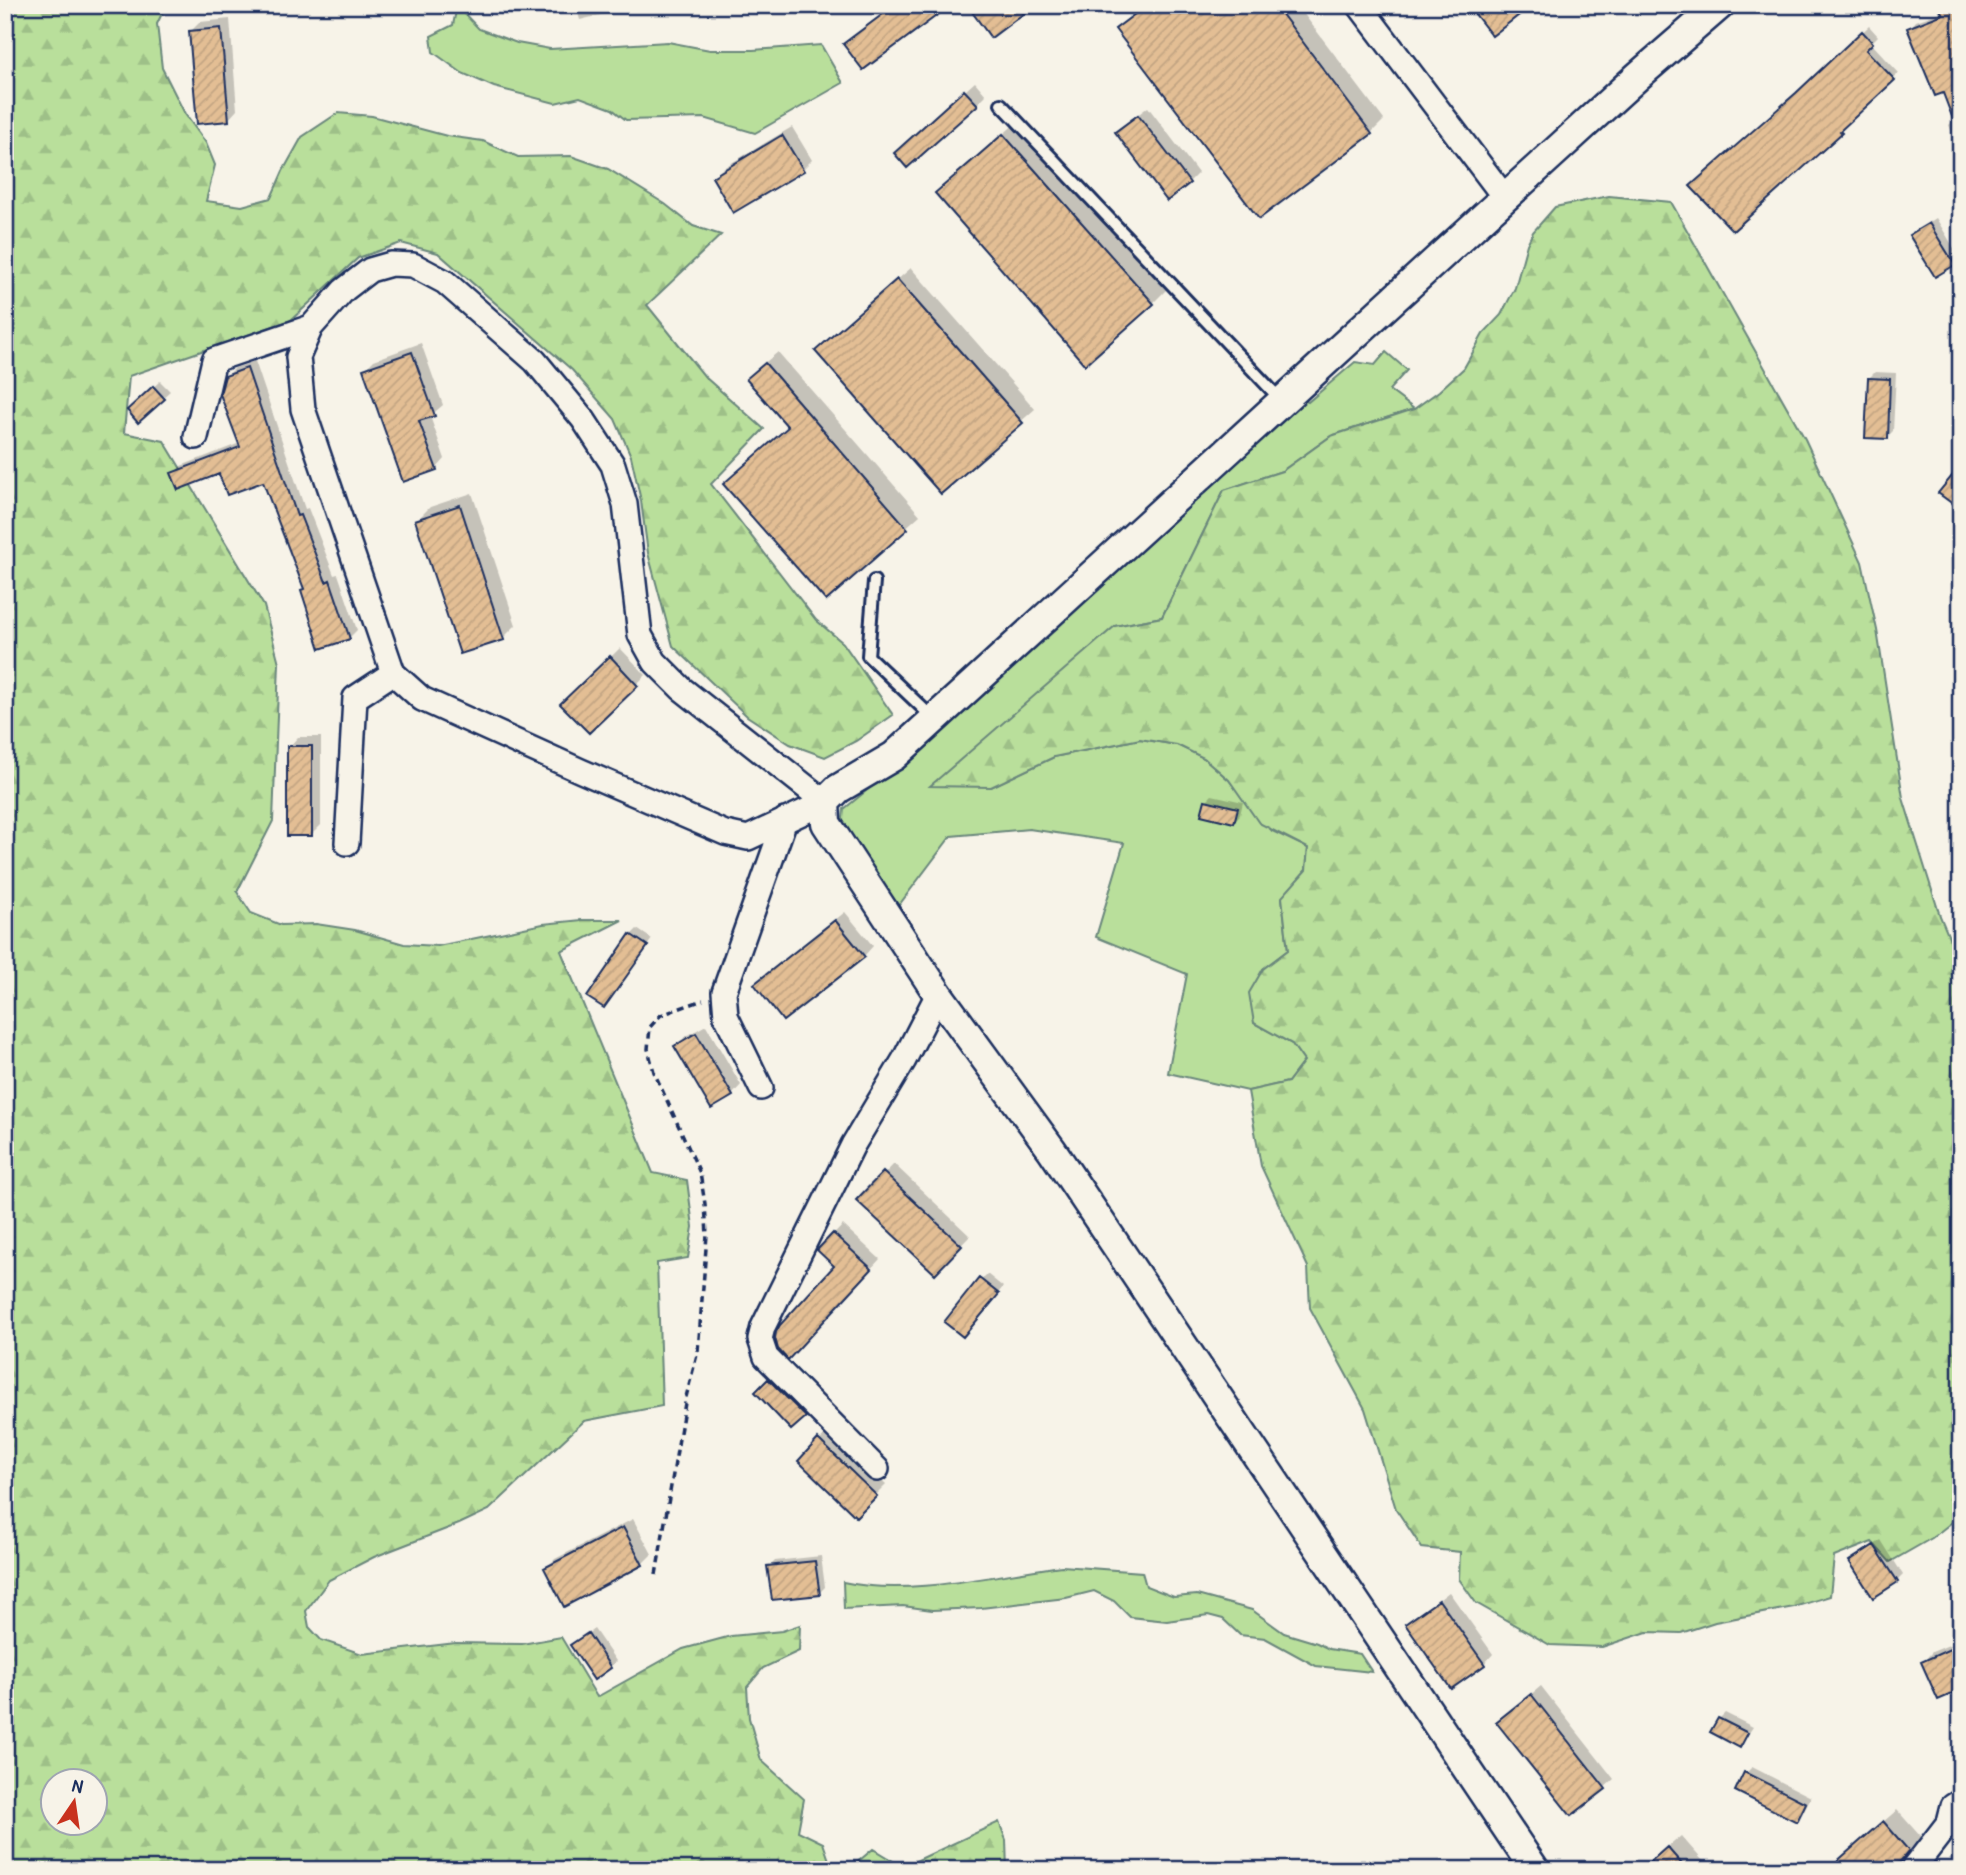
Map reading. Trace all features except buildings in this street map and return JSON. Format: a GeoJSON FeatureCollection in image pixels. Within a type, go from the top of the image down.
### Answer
{"type":"FeatureCollection","features":[{"type":"Feature","properties":{"kind":"street"},"geometry":{"type":"LineString","coordinates":[[1359,5],[1505,198]]}},
{"type":"Feature","properties":{"kind":"street"},"geometry":{"type":"LineString","coordinates":[[1535,1870],[1052,1150],[938,994],[826,823],[825,802],[682,689],[655,662],[640,635],[625,504],[613,465],[583,419],[535,360],[445,282],[413,265],[391,264],[370,270],[344,290],[311,327],[298,357],[303,409],[393,673],[422,699],[725,833],[748,838],[825,802],[838,789],[894,756],[1637,76],[1720,5]]}},
{"type":"Feature","properties":{"kind":"street"},"geometry":{"type":"LineString","coordinates":[[196,437],[214,360],[311,327]]}},
{"type":"Feature","properties":{"kind":"street"},"geometry":{"type":"LineString","coordinates":[[347,843],[355,698],[393,673]]}},
{"type":"Feature","properties":{"kind":"street"},"geometry":{"type":"LineString","coordinates":[[761,1088],[726,1016],[724,992],[785,820]]}},
{"type":"Feature","properties":{"kind":"street"},"geometry":{"type":"LineString","coordinates":[[877,1469],[766,1357],[760,1339],[763,1327],[853,1145],[904,1060],[938,994]]}},
{"type":"Feature","properties":{"kind":"street"},"geometry":{"type":"LineString","coordinates":[[1912,1870],[1949,1822],[1953,1806],[1961,1801]]}},
{"type":"Feature","properties":{"kind":"lane"},"geometry":{"type":"LineString","coordinates":[[1001,104],[1282,401]]}},
{"type":"Feature","properties":{"kind":"lane"},"geometry":{"type":"LineString","coordinates":[[874,581],[867,656],[934,719]]}},
{"type":"Feature","properties":{"kind":"path"},"geometry":{"type":"LineString","coordinates":[[656,1574],[686,1397],[698,1351],[707,1235],[699,1173],[654,1072],[648,1049],[650,1027],[661,1015],[724,992]]}},
{"type":"Feature","properties":{"kind":"green space"},"geometry":{"type":"Polygon","coordinates":[[[5,5],[166,5],[157,24],[162,68],[185,114],[206,143],[215,165],[206,201],[242,206],[271,198],[302,137],[338,113],[372,116],[447,136],[483,141],[518,157],[571,156],[608,169],[665,204],[693,226],[721,235],[647,305],[705,377],[764,429],[711,484],[816,620],[843,643],[893,715],[856,741],[825,757],[790,744],[747,716],[673,646],[648,553],[631,456],[615,419],[572,370],[438,253],[401,243],[358,258],[291,320],[129,376],[124,433],[164,441],[264,606],[279,663],[273,821],[237,892],[251,913],[281,925],[316,924],[355,930],[404,944],[438,946],[543,924],[622,920],[561,951],[653,1173],[687,1180],[693,1227],[688,1258],[657,1263],[662,1406],[584,1421],[489,1510],[374,1557],[329,1580],[306,1611],[309,1627],[321,1640],[362,1654],[456,1643],[522,1644],[561,1637],[597,1697],[683,1649],[731,1636],[782,1631],[800,1625],[799,1651],[763,1668],[747,1687],[749,1718],[761,1760],[804,1799],[798,1831],[823,1843],[831,1866],[842,1870],[5,1870],[5,5]]]}},
{"type":"Feature","properties":{"kind":"green space"},"geometry":{"type":"Polygon","coordinates":[[[457,6],[479,29],[517,43],[550,49],[668,42],[710,50],[821,45],[843,83],[755,133],[704,118],[626,120],[612,109],[580,97],[555,103],[494,87],[462,73],[433,52],[431,36],[453,25],[457,6]]]}},
{"type":"Feature","properties":{"kind":"green space"},"geometry":{"type":"Polygon","coordinates":[[[1609,196],[1671,202],[1805,439],[1862,562],[1877,630],[1903,798],[1940,916],[1961,966],[1961,1515],[1932,1538],[1890,1562],[1872,1542],[1834,1557],[1830,1596],[1794,1607],[1715,1622],[1681,1633],[1647,1632],[1602,1647],[1550,1645],[1476,1603],[1459,1579],[1460,1552],[1422,1548],[1396,1509],[1365,1409],[1310,1308],[1308,1267],[1261,1166],[1248,1091],[1288,1082],[1304,1061],[1292,1044],[1254,1023],[1249,993],[1263,969],[1288,950],[1282,897],[1306,870],[1308,848],[1259,823],[1229,780],[1204,758],[1177,745],[1140,739],[1054,757],[991,787],[930,786],[1115,626],[1162,617],[1224,490],[1282,471],[1331,436],[1414,409],[1439,391],[1464,368],[1483,334],[1501,315],[1515,288],[1533,232],[1555,207],[1609,196]]]}},
{"type":"Feature","properties":{"kind":"green space"},"geometry":{"type":"Polygon","coordinates":[[[1386,352],[1407,370],[1389,390],[1414,409],[1331,436],[1282,471],[1224,490],[1162,617],[1115,626],[991,787],[1054,757],[1140,739],[1177,745],[1204,758],[1229,780],[1272,831],[1308,848],[1306,870],[1282,898],[1288,950],[1263,969],[1254,1023],[1292,1044],[1304,1061],[1288,1082],[1248,1091],[1168,1073],[1187,974],[1096,937],[1124,843],[1029,829],[951,836],[896,909],[842,829],[844,809],[904,760],[1297,397],[1308,402],[1355,362],[1375,365],[1386,352]]]}},
{"type":"Feature","properties":{"kind":"green space"},"geometry":{"type":"Polygon","coordinates":[[[1062,1566],[1142,1572],[1146,1586],[1174,1597],[1197,1595],[1252,1610],[1284,1633],[1329,1649],[1360,1654],[1372,1672],[1316,1666],[1265,1638],[1240,1635],[1223,1619],[1208,1615],[1167,1621],[1130,1617],[1114,1601],[1094,1591],[1066,1598],[981,1608],[932,1610],[903,1606],[844,1609],[843,1582],[869,1586],[924,1586],[1062,1566]]]}},
{"type":"Feature","properties":{"kind":"green space"},"geometry":{"type":"Polygon","coordinates":[[[999,1822],[1006,1840],[1007,1870],[848,1870],[873,1849],[903,1867],[999,1822]]]}}]}
